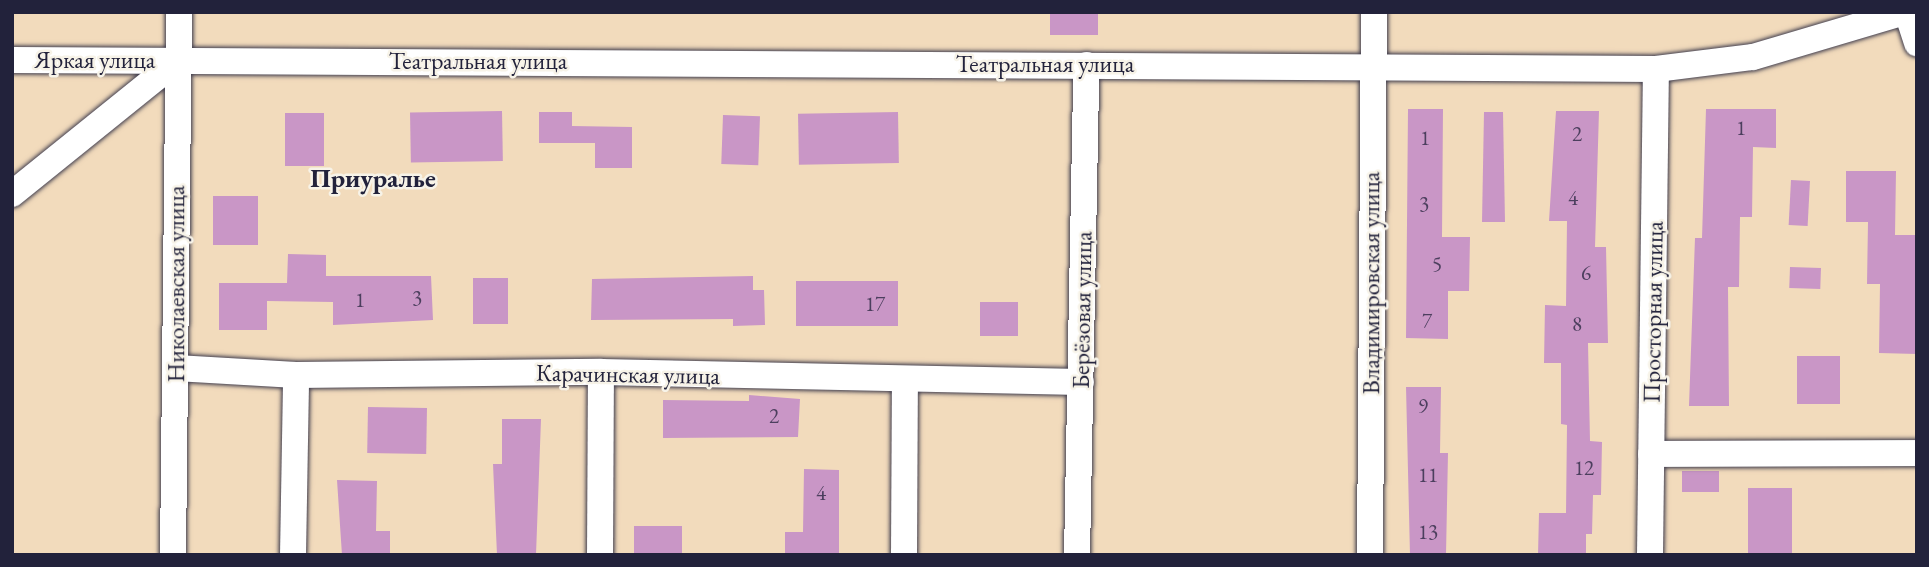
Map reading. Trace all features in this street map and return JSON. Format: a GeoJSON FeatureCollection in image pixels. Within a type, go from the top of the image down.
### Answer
{"type":"FeatureCollection","features":[{"type":"Feature","properties":{"kind":"street","name":"Николаевская улица"},"geometry":{"type":"LineString","coordinates":[[173,555],[178,12]]}},
{"type":"Feature","properties":{"kind":"street","name":"Владимировская улица"},"geometry":{"type":"LineString","coordinates":[[1370,555],[1374,12]]}},
{"type":"Feature","properties":{"kind":"street","name":"Театральная улица"},"geometry":{"type":"LineString","coordinates":[[178,60],[1372,65],[1656,69],[1753,57],[1906,12]]}},
{"type":"Feature","properties":{"kind":"street"},"geometry":{"type":"LineString","coordinates":[[1906,12],[1917,43]]}},
{"type":"Feature","properties":{"kind":"street","name":"Яркая улица"},"geometry":{"type":"LineString","coordinates":[[12,60],[178,60]]}},
{"type":"Feature","properties":{"kind":"street"},"geometry":{"type":"LineString","coordinates":[[12,194],[178,60]]}},
{"type":"Feature","properties":{"kind":"street","name":"Берёзовая улица"},"geometry":{"type":"LineString","coordinates":[[1077,555],[1086,65]]}},
{"type":"Feature","properties":{"kind":"street","name":"Просторная улица"},"geometry":{"type":"LineString","coordinates":[[1650,555],[1656,69]]}},
{"type":"Feature","properties":{"kind":"street","name":"Карачинская улица"},"geometry":{"type":"LineString","coordinates":[[176,368],[296,375],[601,372],[1082,382]]}},
{"type":"Feature","properties":{"kind":"street"},"geometry":{"type":"LineString","coordinates":[[600,555],[601,372]]}},
{"type":"Feature","properties":{"kind":"street"},"geometry":{"type":"LineString","coordinates":[[293,555],[296,375]]}},
{"type":"Feature","properties":{"kind":"street"},"geometry":{"type":"LineString","coordinates":[[904,555],[905,379]]}},
{"type":"Feature","properties":{"kind":"street"},"geometry":{"type":"LineString","coordinates":[[1651,454],[1917,453]]}},
{"type":"Feature","properties":{"kind":"building"},"geometry":{"type":"Polygon","coordinates":[[[1050,12],[1098,12],[1098,35],[1050,35],[1050,12]]]}},
{"type":"Feature","properties":{"kind":"building"},"geometry":{"type":"Polygon","coordinates":[[[1408,109],[1443,109],[1442,237],[1470,237],[1469,291],[1448,291],[1448,339],[1406,338],[1408,109]]]}},
{"type":"Feature","properties":{"kind":"building"},"geometry":{"type":"Polygon","coordinates":[[[1706,109],[1776,109],[1776,148],[1753,147],[1752,217],[1740,217],[1739,287],[1728,287],[1729,406],[1689,406],[1695,238],[1702,238],[1706,109]]]}},
{"type":"Feature","properties":{"kind":"building"},"geometry":{"type":"Polygon","coordinates":[[[502,111],[503,161],[411,163],[410,113],[502,111]]]}},
{"type":"Feature","properties":{"kind":"building"},"geometry":{"type":"Polygon","coordinates":[[[1556,111],[1599,111],[1595,247],[1606,247],[1608,343],[1588,343],[1590,441],[1602,442],[1601,495],[1593,495],[1592,534],[1586,534],[1586,555],[1538,555],[1539,513],[1566,513],[1567,425],[1561,424],[1561,363],[1544,363],[1545,305],[1566,306],[1567,221],[1549,221],[1556,111]]]}},
{"type":"Feature","properties":{"kind":"building"},"geometry":{"type":"Polygon","coordinates":[[[539,112],[572,112],[572,126],[632,127],[632,168],[595,168],[595,143],[539,143],[539,112]]]}},
{"type":"Feature","properties":{"kind":"building"},"geometry":{"type":"Polygon","coordinates":[[[898,112],[899,163],[799,165],[798,114],[898,112]]]}},
{"type":"Feature","properties":{"kind":"building"},"geometry":{"type":"Polygon","coordinates":[[[1484,112],[1503,112],[1505,222],[1482,222],[1484,112]]]}},
{"type":"Feature","properties":{"kind":"building"},"geometry":{"type":"Polygon","coordinates":[[[285,113],[324,113],[324,166],[285,166],[285,113]]]}},
{"type":"Feature","properties":{"kind":"building"},"geometry":{"type":"Polygon","coordinates":[[[723,115],[760,116],[758,165],[721,164],[723,115]]]}},
{"type":"Feature","properties":{"kind":"building"},"geometry":{"type":"Polygon","coordinates":[[[1846,171],[1896,171],[1895,235],[1917,235],[1917,354],[1879,353],[1880,284],[1867,284],[1868,222],[1846,222],[1846,171]]]}},
{"type":"Feature","properties":{"kind":"building"},"geometry":{"type":"Polygon","coordinates":[[[1791,180],[1810,181],[1808,226],[1789,225],[1791,180]]]}},
{"type":"Feature","properties":{"kind":"building"},"geometry":{"type":"Polygon","coordinates":[[[213,196],[258,196],[258,245],[213,245],[213,196]]]}},
{"type":"Feature","properties":{"kind":"building"},"geometry":{"type":"Polygon","coordinates":[[[288,254],[326,255],[326,276],[431,276],[433,320],[333,325],[333,302],[267,301],[267,330],[219,330],[219,283],[287,283],[288,254]]]}},
{"type":"Feature","properties":{"kind":"building"},"geometry":{"type":"Polygon","coordinates":[[[1790,267],[1821,268],[1820,289],[1789,288],[1790,267]]]}},
{"type":"Feature","properties":{"kind":"building"},"geometry":{"type":"Polygon","coordinates":[[[753,276],[753,290],[764,290],[765,325],[733,326],[733,319],[591,320],[592,279],[753,276]]]}},
{"type":"Feature","properties":{"kind":"building"},"geometry":{"type":"Polygon","coordinates":[[[473,278],[508,278],[508,324],[473,324],[473,278]]]}},
{"type":"Feature","properties":{"kind":"building"},"geometry":{"type":"Polygon","coordinates":[[[796,281],[898,281],[898,326],[796,326],[796,281]]]}},
{"type":"Feature","properties":{"kind":"building"},"geometry":{"type":"Polygon","coordinates":[[[980,302],[1018,302],[1018,336],[980,336],[980,302]]]}},
{"type":"Feature","properties":{"kind":"building"},"geometry":{"type":"Polygon","coordinates":[[[1797,356],[1840,356],[1840,404],[1797,404],[1797,356]]]}},
{"type":"Feature","properties":{"kind":"building"},"geometry":{"type":"Polygon","coordinates":[[[1406,387],[1441,387],[1440,453],[1448,453],[1446,555],[1410,555],[1406,387]]]}},
{"type":"Feature","properties":{"kind":"building"},"geometry":{"type":"Polygon","coordinates":[[[749,395],[800,399],[798,437],[663,438],[663,400],[749,401],[749,395]]]}},
{"type":"Feature","properties":{"kind":"building"},"geometry":{"type":"Polygon","coordinates":[[[368,407],[427,408],[426,454],[367,453],[368,407]]]}},
{"type":"Feature","properties":{"kind":"building"},"geometry":{"type":"Polygon","coordinates":[[[502,419],[541,419],[536,555],[497,555],[493,464],[502,464],[502,419]]]}},
{"type":"Feature","properties":{"kind":"building"},"geometry":{"type":"Polygon","coordinates":[[[804,469],[839,470],[839,555],[785,555],[785,532],[803,532],[804,469]]]}},
{"type":"Feature","properties":{"kind":"building"},"geometry":{"type":"Polygon","coordinates":[[[1682,471],[1719,471],[1719,492],[1682,492],[1682,471]]]}},
{"type":"Feature","properties":{"kind":"building"},"geometry":{"type":"Polygon","coordinates":[[[337,480],[377,481],[376,531],[390,531],[390,555],[342,555],[337,480]]]}},
{"type":"Feature","properties":{"kind":"building"},"geometry":{"type":"Polygon","coordinates":[[[1748,488],[1792,488],[1792,555],[1748,555],[1748,488]]]}},
{"type":"Feature","properties":{"kind":"building"},"geometry":{"type":"Polygon","coordinates":[[[634,526],[682,526],[682,555],[634,555],[634,526]]]}},
{"type":"Feature","properties":{"kind":"district","name":"Приуралье"},"geometry":{"type":"Point","coordinates":[373,179]}}]}
